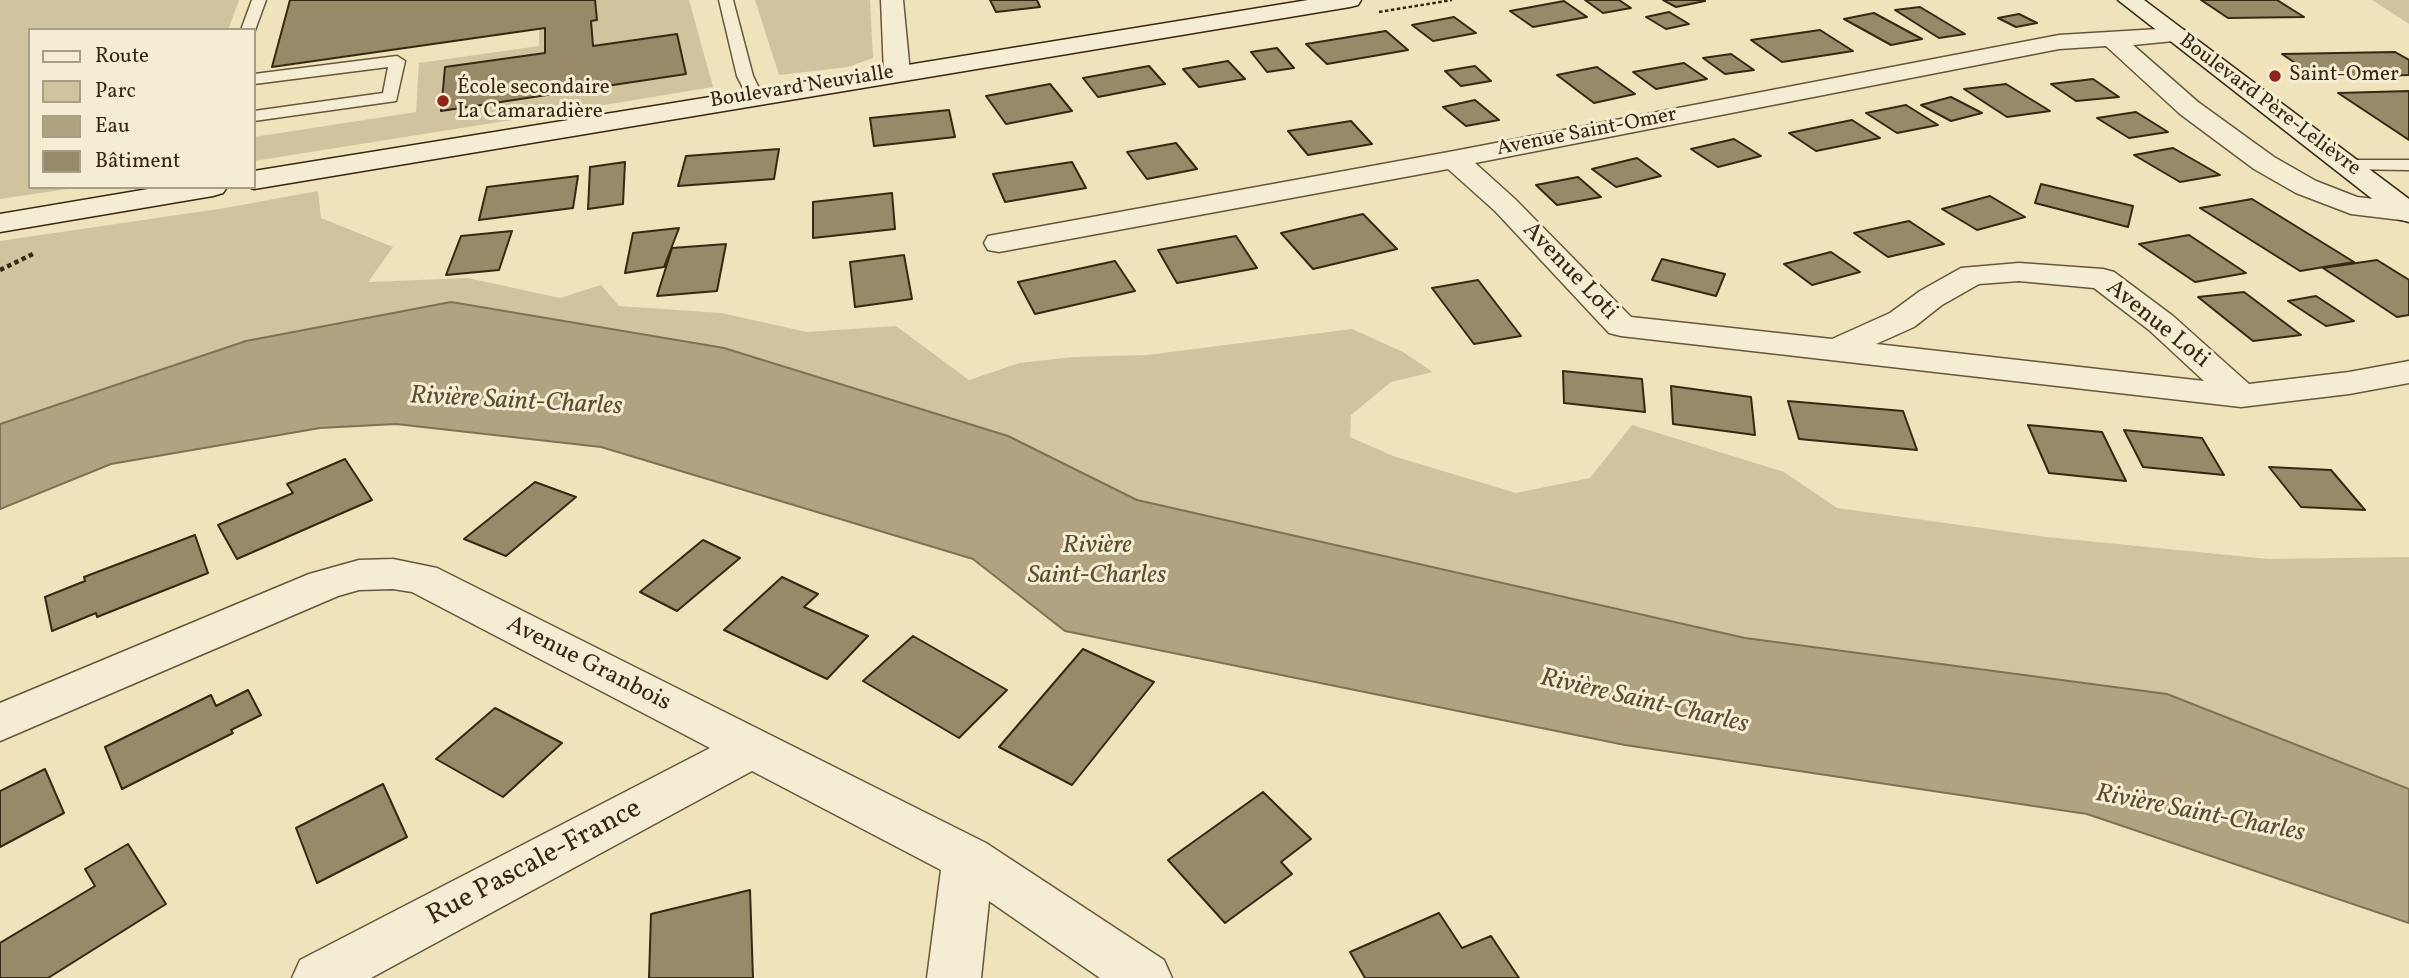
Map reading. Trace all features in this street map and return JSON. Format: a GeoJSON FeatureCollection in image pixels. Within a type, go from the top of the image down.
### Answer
{"type":"FeatureCollection","features":[{"type":"Feature","properties":{"kind":"street"},"geometry":{"type":"LineString","coordinates":[[892,0],[897,73]]}},
{"type":"Feature","properties":{"kind":"street","name":"Boulevard Neuvialle"},"geometry":{"type":"LineString","coordinates":[[256,180],[1350,0]]}},
{"type":"Feature","properties":{"kind":"street","name":"Boulevard Père-Lelièvre"},"geometry":{"type":"LineString","coordinates":[[2129,0],[2408,212]]}},
{"type":"Feature","properties":{"kind":"street","name":"Avenue Saint-Omer"},"geometry":{"type":"LineString","coordinates":[[999,243],[1454,159],[2059,42],[2175,35]]}},
{"type":"Feature","properties":{"kind":"street"},"geometry":{"type":"LineString","coordinates":[[2113,40],[2189,108],[2264,163],[2306,187],[2351,205],[2408,212]]}},
{"type":"Feature","properties":{"kind":"street","name":"Avenue Loti"},"geometry":{"type":"LineString","coordinates":[[1454,159],[1505,205],[1621,326],[2241,396],[2349,383],[2409,372]]}},
{"type":"Feature","properties":{"kind":"street"},"geometry":{"type":"LineString","coordinates":[[0,223],[196,189]]}},
{"type":"Feature","properties":{"kind":"street","name":"Avenue Loti"},"geometry":{"type":"LineString","coordinates":[[1832,351],[1902,320],[1972,275],[2019,272],[2102,279],[2161,323],[2241,396]]}},
{"type":"Feature","properties":{"kind":"street","name":"Avenue Granbois"},"geometry":{"type":"LineString","coordinates":[[0,723],[324,585],[359,575],[393,574],[422,579],[968,859],[1145,978]]}},
{"type":"Feature","properties":{"kind":"street","name":"Rue Pascale-France"},"geometry":{"type":"LineString","coordinates":[[319,978],[751,750]]}},
{"type":"Feature","properties":{"kind":"street"},"geometry":{"type":"LineString","coordinates":[[954,978],[968,859]]}},
{"type":"Feature","properties":{"kind":"lane"},"geometry":{"type":"LineString","coordinates":[[251,28],[259,0]]}},
{"type":"Feature","properties":{"kind":"lane"},"geometry":{"type":"LineString","coordinates":[[726,0],[746,76],[755,96]]}},
{"type":"Feature","properties":{"kind":"lane"},"geometry":{"type":"LineString","coordinates":[[256,79],[397,61],[390,97],[256,116]]}},
{"type":"Feature","properties":{"kind":"lane"},"geometry":{"type":"LineString","coordinates":[[2347,165],[2409,165]]}},
{"type":"Feature","properties":{"kind":"green space"},"geometry":{"type":"Polygon","coordinates":[[[0,0],[239,0],[229,28],[28,28],[28,189],[68,189],[0,199],[0,0]]]}},
{"type":"Feature","properties":{"kind":"green space"},"geometry":{"type":"Polygon","coordinates":[[[595,0],[689,0],[713,87],[586,108],[585,104],[544,110],[543,115],[256,161],[256,137],[416,112],[419,63],[539,46],[539,28],[545,28],[545,53],[445,68],[441,111],[686,74],[677,34],[593,46],[591,21],[597,19],[595,0]]]}},
{"type":"Feature","properties":{"kind":"green space"},"geometry":{"type":"Polygon","coordinates":[[[755,0],[870,0],[873,58],[848,67],[779,75],[755,0]]]}},
{"type":"Feature","properties":{"kind":"green space"},"geometry":{"type":"Polygon","coordinates":[[[2372,0],[2409,0],[2409,24],[2372,0]]]}},
{"type":"Feature","properties":{"kind":"green space"},"geometry":{"type":"Polygon","coordinates":[[[318,191],[321,218],[393,247],[368,282],[468,278],[560,298],[601,285],[619,306],[721,313],[807,332],[896,326],[969,380],[1019,363],[1073,357],[1147,355],[1352,329],[1403,352],[1433,372],[1391,382],[1351,415],[1350,437],[1393,456],[1516,493],[1590,478],[1632,425],[1784,472],[1837,508],[2047,537],[2268,559],[2409,557],[2409,789],[2167,694],[1745,638],[1137,500],[1008,436],[725,348],[452,303],[246,341],[0,424],[0,241],[225,208],[318,191]]]}},
{"type":"Feature","properties":{"kind":"water","name":"Rivière Saint-Charles"},"geometry":{"type":"Polygon","coordinates":[[[451,302],[724,348],[1008,436],[1137,500],[1745,638],[2167,694],[2409,789],[2409,923],[2087,814],[1625,745],[1065,631],[973,559],[601,447],[396,424],[320,428],[111,464],[0,509],[0,424],[246,341],[451,302]]]}},
{"type":"Feature","properties":{"kind":"building"},"geometry":{"type":"Polygon","coordinates":[[[290,0],[595,0],[597,20],[591,21],[593,46],[677,34],[686,74],[441,111],[445,67],[545,53],[545,28],[272,67],[290,0]]]}},
{"type":"Feature","properties":{"kind":"building"},"geometry":{"type":"Polygon","coordinates":[[[990,0],[1037,0],[1040,7],[996,12],[990,0]]]}},
{"type":"Feature","properties":{"kind":"building"},"geometry":{"type":"Polygon","coordinates":[[[1585,0],[1619,0],[1631,8],[1603,13],[1585,0]]]}},
{"type":"Feature","properties":{"kind":"building"},"geometry":{"type":"Polygon","coordinates":[[[1663,0],[1703,0],[1705,1],[1676,7],[1663,0]]]}},
{"type":"Feature","properties":{"kind":"building"},"geometry":{"type":"Polygon","coordinates":[[[2201,0],[2277,0],[2304,17],[2228,18],[2201,0]]]}},
{"type":"Feature","properties":{"kind":"building"},"geometry":{"type":"Polygon","coordinates":[[[1564,1],[1587,17],[1533,27],[1510,11],[1564,1]]]}},
{"type":"Feature","properties":{"kind":"building"},"geometry":{"type":"Polygon","coordinates":[[[1920,7],[1965,34],[1939,38],[1895,10],[1920,7]]]}},
{"type":"Feature","properties":{"kind":"building"},"geometry":{"type":"Polygon","coordinates":[[[1669,12],[1689,24],[1666,29],[1646,17],[1669,12]]]}},
{"type":"Feature","properties":{"kind":"building"},"geometry":{"type":"Polygon","coordinates":[[[1874,13],[1922,39],[1891,45],[1844,19],[1874,13]]]}},
{"type":"Feature","properties":{"kind":"building"},"geometry":{"type":"Polygon","coordinates":[[[2019,14],[2037,23],[2016,27],[1998,18],[2019,14]]]}},
{"type":"Feature","properties":{"kind":"building"},"geometry":{"type":"Polygon","coordinates":[[[1454,17],[1476,33],[1433,41],[1412,25],[1454,17]]]}},
{"type":"Feature","properties":{"kind":"building"},"geometry":{"type":"Polygon","coordinates":[[[1820,30],[1853,51],[1782,62],[1751,40],[1820,30]]]}},
{"type":"Feature","properties":{"kind":"building"},"geometry":{"type":"Polygon","coordinates":[[[1386,31],[1408,50],[1327,64],[1306,44],[1386,31]]]}},
{"type":"Feature","properties":{"kind":"building"},"geometry":{"type":"Polygon","coordinates":[[[1277,48],[1294,68],[1267,72],[1251,52],[1277,48]]]}},
{"type":"Feature","properties":{"kind":"building"},"geometry":{"type":"Polygon","coordinates":[[[2395,52],[2409,60],[2409,75],[2317,78],[2282,54],[2395,52]]]}},
{"type":"Feature","properties":{"kind":"building"},"geometry":{"type":"Polygon","coordinates":[[[1731,54],[1754,70],[1725,74],[1703,58],[1731,54]]]}},
{"type":"Feature","properties":{"kind":"building"},"geometry":{"type":"Polygon","coordinates":[[[1228,61],[1245,79],[1199,87],[1183,69],[1228,61]]]}},
{"type":"Feature","properties":{"kind":"building"},"geometry":{"type":"Polygon","coordinates":[[[1684,63],[1707,79],[1656,89],[1633,72],[1684,63]]]}},
{"type":"Feature","properties":{"kind":"building"},"geometry":{"type":"Polygon","coordinates":[[[1149,66],[1165,84],[1098,97],[1083,78],[1149,66]]]}},
{"type":"Feature","properties":{"kind":"building"},"geometry":{"type":"Polygon","coordinates":[[[1475,66],[1491,81],[1461,86],[1445,71],[1475,66]]]}},
{"type":"Feature","properties":{"kind":"building"},"geometry":{"type":"Polygon","coordinates":[[[1597,67],[1635,94],[1594,103],[1557,75],[1597,67]]]}},
{"type":"Feature","properties":{"kind":"building"},"geometry":{"type":"Polygon","coordinates":[[[2093,79],[2119,97],[2076,101],[2051,84],[2093,79]]]}},
{"type":"Feature","properties":{"kind":"building"},"geometry":{"type":"Polygon","coordinates":[[[1050,84],[1072,111],[1006,124],[986,96],[1050,84]]]}},
{"type":"Feature","properties":{"kind":"building"},"geometry":{"type":"Polygon","coordinates":[[[2006,84],[2050,111],[2007,117],[1964,89],[2006,84]]]}},
{"type":"Feature","properties":{"kind":"building"},"geometry":{"type":"Polygon","coordinates":[[[2409,91],[2409,140],[2338,93],[2409,91]]]}},
{"type":"Feature","properties":{"kind":"building"},"geometry":{"type":"Polygon","coordinates":[[[1951,97],[1982,113],[1951,121],[1921,105],[1951,97]]]}},
{"type":"Feature","properties":{"kind":"building"},"geometry":{"type":"Polygon","coordinates":[[[1475,100],[1499,120],[1466,126],[1443,107],[1475,100]]]}},
{"type":"Feature","properties":{"kind":"building"},"geometry":{"type":"Polygon","coordinates":[[[1906,105],[1938,125],[1897,133],[1866,113],[1906,105]]]}},
{"type":"Feature","properties":{"kind":"building"},"geometry":{"type":"Polygon","coordinates":[[[949,110],[955,137],[874,146],[870,118],[949,110]]]}},
{"type":"Feature","properties":{"kind":"building"},"geometry":{"type":"Polygon","coordinates":[[[2136,112],[2168,132],[2129,138],[2097,118],[2136,112]]]}},
{"type":"Feature","properties":{"kind":"building"},"geometry":{"type":"Polygon","coordinates":[[[1852,120],[1880,138],[1816,151],[1789,133],[1852,120]]]}},
{"type":"Feature","properties":{"kind":"building"},"geometry":{"type":"Polygon","coordinates":[[[1351,121],[1372,144],[1308,155],[1288,131],[1351,121]]]}},
{"type":"Feature","properties":{"kind":"building"},"geometry":{"type":"Polygon","coordinates":[[[1734,139],[1761,156],[1718,167],[1691,149],[1734,139]]]}},
{"type":"Feature","properties":{"kind":"building"},"geometry":{"type":"Polygon","coordinates":[[[1176,143],[1197,169],[1147,179],[1127,152],[1176,143]]]}},
{"type":"Feature","properties":{"kind":"building"},"geometry":{"type":"Polygon","coordinates":[[[2173,148],[2220,175],[2180,182],[2134,155],[2173,148]]]}},
{"type":"Feature","properties":{"kind":"building"},"geometry":{"type":"Polygon","coordinates":[[[779,149],[774,179],[678,186],[686,156],[779,149]]]}},
{"type":"Feature","properties":{"kind":"building"},"geometry":{"type":"Polygon","coordinates":[[[1637,158],[1661,176],[1616,187],[1592,169],[1637,158]]]}},
{"type":"Feature","properties":{"kind":"building"},"geometry":{"type":"Polygon","coordinates":[[[625,162],[623,204],[588,209],[590,167],[625,162]]]}},
{"type":"Feature","properties":{"kind":"building"},"geometry":{"type":"Polygon","coordinates":[[[1072,162],[1086,188],[1005,202],[993,174],[1072,162]]]}},
{"type":"Feature","properties":{"kind":"building"},"geometry":{"type":"Polygon","coordinates":[[[578,176],[573,208],[479,220],[487,187],[578,176]]]}},
{"type":"Feature","properties":{"kind":"building"},"geometry":{"type":"Polygon","coordinates":[[[1578,177],[1601,197],[1557,205],[1536,185],[1578,177]]]}},
{"type":"Feature","properties":{"kind":"building"},"geometry":{"type":"Polygon","coordinates":[[[2041,184],[2133,206],[2128,227],[2035,203],[2041,184]]]}},
{"type":"Feature","properties":{"kind":"building"},"geometry":{"type":"Polygon","coordinates":[[[892,193],[895,229],[813,238],[813,202],[892,193]]]}},
{"type":"Feature","properties":{"kind":"building"},"geometry":{"type":"Polygon","coordinates":[[[1990,196],[2025,217],[1977,230],[1942,209],[1990,196]]]}},
{"type":"Feature","properties":{"kind":"building"},"geometry":{"type":"Polygon","coordinates":[[[2252,199],[2354,262],[2300,271],[2200,208],[2252,199]]]}},
{"type":"Feature","properties":{"kind":"building"},"geometry":{"type":"Polygon","coordinates":[[[1363,214],[1397,249],[1313,269],[1281,233],[1363,214]]]}},
{"type":"Feature","properties":{"kind":"building"},"geometry":{"type":"Polygon","coordinates":[[[1909,221],[1944,244],[1888,257],[1854,233],[1909,221]]]}},
{"type":"Feature","properties":{"kind":"building"},"geometry":{"type":"Polygon","coordinates":[[[679,228],[664,267],[625,273],[633,233],[679,228]]]}},
{"type":"Feature","properties":{"kind":"building"},"geometry":{"type":"Polygon","coordinates":[[[512,231],[499,270],[446,275],[461,236],[512,231]]]}},
{"type":"Feature","properties":{"kind":"building"},"geometry":{"type":"Polygon","coordinates":[[[2189,235],[2246,273],[2195,282],[2139,244],[2189,235]]]}},
{"type":"Feature","properties":{"kind":"building"},"geometry":{"type":"Polygon","coordinates":[[[1236,236],[1257,268],[1177,283],[1158,250],[1236,236]]]}},
{"type":"Feature","properties":{"kind":"building"},"geometry":{"type":"Polygon","coordinates":[[[726,244],[717,291],[657,296],[672,248],[726,244]]]}},
{"type":"Feature","properties":{"kind":"building"},"geometry":{"type":"Polygon","coordinates":[[[1831,252],[1860,272],[1812,285],[1784,264],[1831,252]]]}},
{"type":"Feature","properties":{"kind":"building"},"geometry":{"type":"Polygon","coordinates":[[[904,255],[912,299],[855,307],[850,262],[904,255]]]}},
{"type":"Feature","properties":{"kind":"building"},"geometry":{"type":"Polygon","coordinates":[[[1662,259],[1725,274],[1716,296],[1652,280],[1662,259]]]}},
{"type":"Feature","properties":{"kind":"building"},"geometry":{"type":"Polygon","coordinates":[[[2377,260],[2409,280],[2409,315],[2397,317],[2323,268],[2377,260]]]}},
{"type":"Feature","properties":{"kind":"building"},"geometry":{"type":"Polygon","coordinates":[[[1115,261],[1135,291],[1035,314],[1018,282],[1115,261]]]}},
{"type":"Feature","properties":{"kind":"building"},"geometry":{"type":"Polygon","coordinates":[[[1478,280],[1521,336],[1474,344],[1432,288],[1478,280]]]}},
{"type":"Feature","properties":{"kind":"building"},"geometry":{"type":"Polygon","coordinates":[[[2244,292],[2301,335],[2253,341],[2198,297],[2244,292]]]}},
{"type":"Feature","properties":{"kind":"building"},"geometry":{"type":"Polygon","coordinates":[[[2316,296],[2354,321],[2326,326],[2288,301],[2316,296]]]}},
{"type":"Feature","properties":{"kind":"building"},"geometry":{"type":"Polygon","coordinates":[[[1563,371],[1642,379],[1645,412],[1564,403],[1563,371]]]}},
{"type":"Feature","properties":{"kind":"building"},"geometry":{"type":"Polygon","coordinates":[[[1671,386],[1751,397],[1755,435],[1673,424],[1671,386]]]}},
{"type":"Feature","properties":{"kind":"building"},"geometry":{"type":"Polygon","coordinates":[[[1788,401],[1903,411],[1917,450],[1799,439],[1788,401]]]}},
{"type":"Feature","properties":{"kind":"building"},"geometry":{"type":"Polygon","coordinates":[[[2028,425],[2102,432],[2126,481],[2049,473],[2028,425]]]}},
{"type":"Feature","properties":{"kind":"building"},"geometry":{"type":"Polygon","coordinates":[[[2124,430],[2202,438],[2224,475],[2143,467],[2124,430]]]}},
{"type":"Feature","properties":{"kind":"building"},"geometry":{"type":"Polygon","coordinates":[[[345,459],[372,500],[237,559],[218,525],[293,493],[287,484],[345,459]]]}},
{"type":"Feature","properties":{"kind":"building"},"geometry":{"type":"Polygon","coordinates":[[[2269,467],[2331,470],[2365,510],[2301,507],[2269,467]]]}},
{"type":"Feature","properties":{"kind":"building"},"geometry":{"type":"Polygon","coordinates":[[[535,482],[576,497],[506,556],[464,539],[535,482]]]}},
{"type":"Feature","properties":{"kind":"building"},"geometry":{"type":"Polygon","coordinates":[[[195,535],[208,573],[97,617],[96,613],[52,631],[45,597],[85,581],[84,577],[195,535]]]}},
{"type":"Feature","properties":{"kind":"building"},"geometry":{"type":"Polygon","coordinates":[[[703,540],[740,558],[677,611],[640,592],[703,540]]]}},
{"type":"Feature","properties":{"kind":"building"},"geometry":{"type":"Polygon","coordinates":[[[782,577],[818,594],[804,607],[868,636],[827,679],[724,630],[782,577]]]}},
{"type":"Feature","properties":{"kind":"building"},"geometry":{"type":"Polygon","coordinates":[[[913,636],[1007,690],[959,738],[863,681],[913,636]]]}},
{"type":"Feature","properties":{"kind":"building"},"geometry":{"type":"Polygon","coordinates":[[[1083,649],[1154,682],[1072,785],[999,747],[1083,649]]]}},
{"type":"Feature","properties":{"kind":"building"},"geometry":{"type":"Polygon","coordinates":[[[248,690],[261,715],[231,730],[233,733],[122,789],[105,747],[211,695],[216,706],[248,690]]]}},
{"type":"Feature","properties":{"kind":"building"},"geometry":{"type":"Polygon","coordinates":[[[495,708],[562,743],[503,797],[436,759],[495,708]]]}},
{"type":"Feature","properties":{"kind":"building"},"geometry":{"type":"Polygon","coordinates":[[[45,769],[64,813],[0,847],[0,791],[45,769]]]}},
{"type":"Feature","properties":{"kind":"building"},"geometry":{"type":"Polygon","coordinates":[[[383,784],[407,837],[317,883],[296,828],[383,784]]]}},
{"type":"Feature","properties":{"kind":"building"},"geometry":{"type":"Polygon","coordinates":[[[1263,792],[1311,839],[1281,862],[1292,874],[1225,923],[1168,860],[1263,792]]]}},
{"type":"Feature","properties":{"kind":"building"},"geometry":{"type":"Polygon","coordinates":[[[128,844],[166,904],[48,978],[0,978],[0,943],[95,886],[85,869],[128,844]]]}},
{"type":"Feature","properties":{"kind":"building"},"geometry":{"type":"Polygon","coordinates":[[[750,890],[753,978],[649,978],[651,914],[750,890]]]}},
{"type":"Feature","properties":{"kind":"building"},"geometry":{"type":"Polygon","coordinates":[[[1439,913],[1462,948],[1491,936],[1519,978],[1365,978],[1350,952],[1439,913]]]}},
{"type":"Feature","properties":{"kind":"place","name":"Saint-Omer"},"geometry":{"type":"Point","coordinates":[2275,76]}},
{"type":"Feature","properties":{"kind":"place","name":"École secondaire La Camaradière"},"geometry":{"type":"Point","coordinates":[443,101]}}]}
